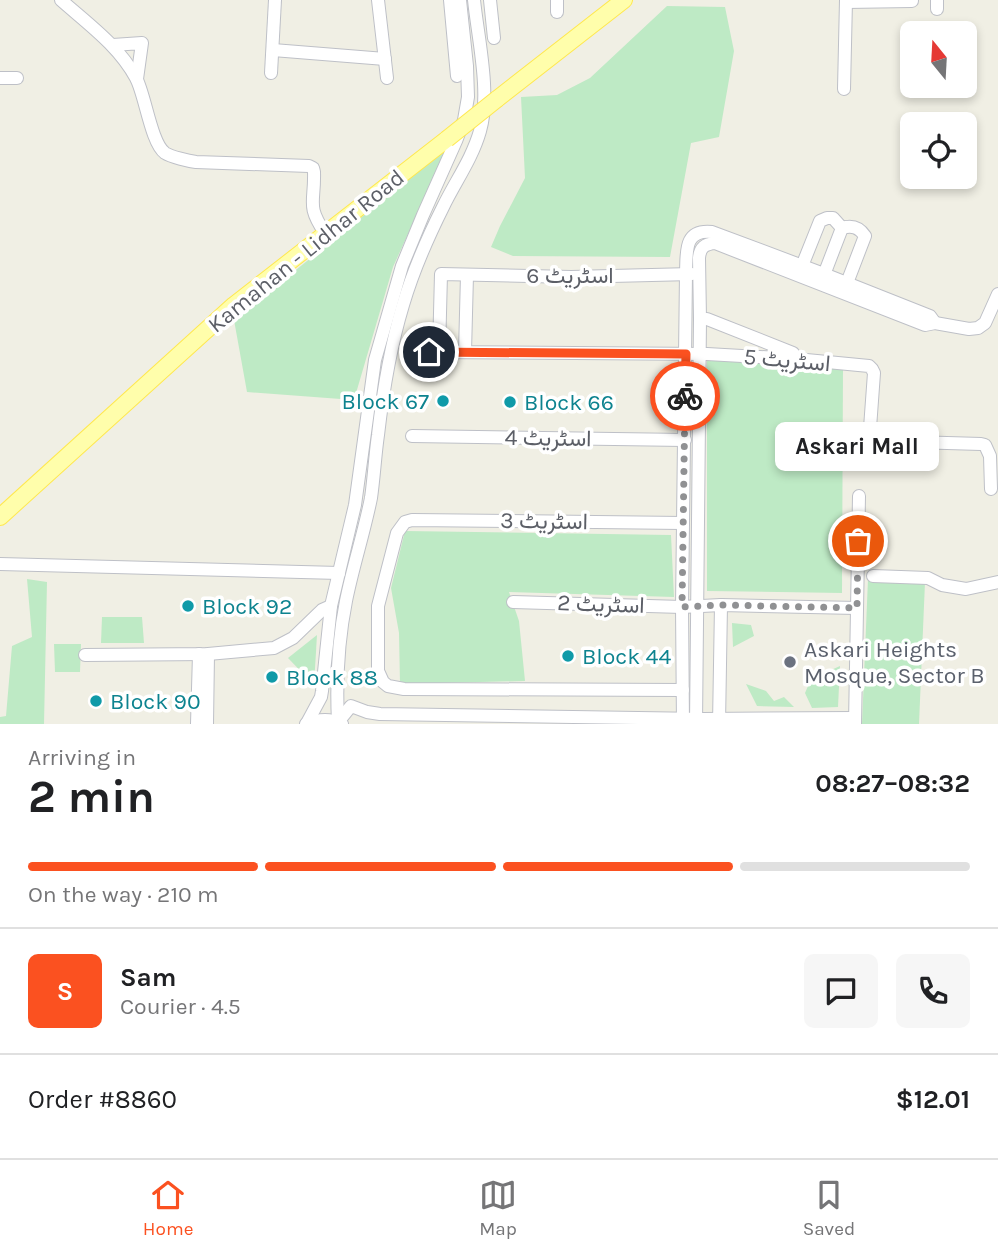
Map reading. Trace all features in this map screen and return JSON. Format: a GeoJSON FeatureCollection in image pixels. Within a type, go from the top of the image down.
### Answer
{"type":"FeatureCollection","features":[{"type":"Feature","properties":{"kind":"main road","name":"Kamahan - Lidhar Road"},"geometry":{"type":"LineString","coordinates":[[0,517],[234,305],[624,0]]}},
{"type":"Feature","properties":{"kind":"street"},"geometry":{"type":"LineString","coordinates":[[61,0],[113,45],[137,79],[163,152],[184,161],[309,166],[313,168],[314,177],[312,206],[325,233]]}},
{"type":"Feature","properties":{"kind":"street"},"geometry":{"type":"LineString","coordinates":[[271,73],[275,0]]}},
{"type":"Feature","properties":{"kind":"street"},"geometry":{"type":"LineString","coordinates":[[378,0],[387,78]]}},
{"type":"Feature","properties":{"kind":"street"},"geometry":{"type":"LineString","coordinates":[[450,0],[457,76]]}},
{"type":"Feature","properties":{"kind":"street"},"geometry":{"type":"LineString","coordinates":[[340,723],[337,670],[340,638],[346,600],[371,497],[376,402],[375,359],[402,266],[464,120],[468,97],[467,66],[460,0]]}},
{"type":"Feature","properties":{"kind":"street"},"geometry":{"type":"LineString","coordinates":[[306,723],[321,697],[331,606],[376,402],[410,282],[425,244],[481,130],[484,100],[474,0]]}},
{"type":"Feature","properties":{"kind":"street"},"geometry":{"type":"LineString","coordinates":[[490,0],[494,38]]}},
{"type":"Feature","properties":{"kind":"street"},"geometry":{"type":"LineString","coordinates":[[844,89],[846,1],[912,1]]}},
{"type":"Feature","properties":{"kind":"street"},"geometry":{"type":"LineString","coordinates":[[113,45],[142,43],[137,79]]}},
{"type":"Feature","properties":{"kind":"street"},"geometry":{"type":"LineString","coordinates":[[273,50],[385,60]]}},
{"type":"Feature","properties":{"kind":"street"},"geometry":{"type":"LineString","coordinates":[[0,78],[17,78]]}},
{"type":"Feature","properties":{"kind":"street"},"geometry":{"type":"LineString","coordinates":[[803,266],[820,221],[833,218],[842,228]]}},
{"type":"Feature","properties":{"kind":"street"},"geometry":{"type":"LineString","coordinates":[[842,228],[856,227],[864,236],[848,283]]}},
{"type":"Feature","properties":{"kind":"street"},"geometry":{"type":"LineString","coordinates":[[822,279],[842,228]]}},
{"type":"Feature","properties":{"kind":"street"},"geometry":{"type":"LineString","coordinates":[[690,721],[683,690],[685,440],[692,354],[700,319],[689,242],[696,234],[712,232],[803,266],[822,279],[848,283],[930,316],[935,323]]}},
{"type":"Feature","properties":{"kind":"street"},"geometry":{"type":"LineString","coordinates":[[696,234],[703,246]]}},
{"type":"Feature","properties":{"kind":"street"},"geometry":{"type":"LineString","coordinates":[[690,721],[697,607],[693,274],[703,246],[715,243],[822,279],[925,325],[935,323],[978,328],[985,323],[998,294]]}},
{"type":"Feature","properties":{"kind":"street","name":"اسٹریٹ 6"},"geometry":{"type":"LineString","coordinates":[[434,352],[441,274],[571,277],[693,274]]}},
{"type":"Feature","properties":{"kind":"street"},"geometry":{"type":"LineString","coordinates":[[465,352],[467,275]]}},
{"type":"Feature","properties":{"kind":"street"},"geometry":{"type":"LineString","coordinates":[[700,319],[793,353],[796,359]]}},
{"type":"Feature","properties":{"kind":"street","name":"اسٹریٹ 5"},"geometry":{"type":"LineString","coordinates":[[434,352],[692,354],[869,366],[874,373],[870,428],[874,440],[985,445],[989,456],[991,489]]}},
{"type":"Feature","properties":{"kind":"street","name":"اسٹریٹ 4"},"geometry":{"type":"LineString","coordinates":[[412,436],[685,440]]}},
{"type":"Feature","properties":{"kind":"street"},"geometry":{"type":"LineString","coordinates":[[340,723],[351,706],[380,714],[690,721],[855,721],[859,496]]}},
{"type":"Feature","properties":{"kind":"street","name":"اسٹریٹ 3"},"geometry":{"type":"LineString","coordinates":[[683,523],[412,520],[405,522],[397,533],[377,606],[378,671],[388,686],[404,689],[683,690]]}},
{"type":"Feature","properties":{"kind":"street"},"geometry":{"type":"LineString","coordinates":[[0,564],[339,573]]}},
{"type":"Feature","properties":{"kind":"street"},"geometry":{"type":"LineString","coordinates":[[873,576],[928,578],[943,585],[966,589],[998,582]]}},
{"type":"Feature","properties":{"kind":"street","name":"اسٹریٹ 2"},"geometry":{"type":"LineString","coordinates":[[513,602],[857,608]]}},
{"type":"Feature","properties":{"kind":"street"},"geometry":{"type":"LineString","coordinates":[[719,721],[721,605]]}},
{"type":"Feature","properties":{"kind":"street"},"geometry":{"type":"LineString","coordinates":[[85,655],[204,654],[274,648],[293,638],[322,610],[331,606]]}},
{"type":"Feature","properties":{"kind":"street"},"geometry":{"type":"LineString","coordinates":[[197,724],[204,654]]}},
{"type":"Feature","properties":{"kind":"street"},"geometry":{"type":"LineString","coordinates":[[204,654],[207,724]]}},
{"type":"Feature","properties":{"kind":"street"},"geometry":{"type":"LineString","coordinates":[[306,723],[323,719],[340,723]]}},
{"type":"Feature","properties":{"kind":"green space"},"geometry":{"type":"Polygon","coordinates":[[[667,6],[725,7],[734,51],[719,137],[691,143],[670,257],[513,256],[491,247],[525,178],[521,97],[557,95],[590,78],[667,6]]]}},
{"type":"Feature","properties":{"kind":"green space"},"geometry":{"type":"Polygon","coordinates":[[[447,148],[393,267],[354,400],[247,392],[234,320],[447,148]]]}},
{"type":"Feature","properties":{"kind":"green space"},"geometry":{"type":"Polygon","coordinates":[[[707,358],[843,368],[842,593],[707,591],[707,358]]]}},
{"type":"Feature","properties":{"kind":"green space"},"geometry":{"type":"Polygon","coordinates":[[[405,531],[671,535],[674,597],[509,592],[519,621],[525,681],[400,684],[399,633],[391,588],[405,531]]]}},
{"type":"Feature","properties":{"kind":"green space"},"geometry":{"type":"Polygon","coordinates":[[[27,579],[47,582],[44,724],[0,724],[0,717],[6,716],[12,646],[32,637],[27,579]]]}},
{"type":"Feature","properties":{"kind":"green space"},"geometry":{"type":"Polygon","coordinates":[[[868,579],[925,582],[919,724],[862,724],[868,579]]]}},
{"type":"Feature","properties":{"kind":"green space"},"geometry":{"type":"Polygon","coordinates":[[[102,617],[142,617],[144,643],[101,643],[102,617]]]}},
{"type":"Feature","properties":{"kind":"green space"},"geometry":{"type":"Polygon","coordinates":[[[732,623],[751,625],[754,636],[733,647],[732,623]]]}},
{"type":"Feature","properties":{"kind":"green space"},"geometry":{"type":"Polygon","coordinates":[[[317,635],[314,685],[288,658],[317,635]]]}},
{"type":"Feature","properties":{"kind":"green space"},"geometry":{"type":"Polygon","coordinates":[[[54,644],[81,644],[80,672],[55,672],[54,644]]]}},
{"type":"Feature","properties":{"kind":"green space"},"geometry":{"type":"Polygon","coordinates":[[[840,666],[838,707],[812,708],[805,693],[811,679],[840,666]]]}},
{"type":"Feature","properties":{"kind":"green space"},"geometry":{"type":"Polygon","coordinates":[[[746,684],[766,691],[774,701],[784,697],[794,707],[757,706],[746,684]]]}},
{"type":"Feature","properties":{"kind":"way so far"},"geometry":{"type":"LineString","coordinates":[[685,396],[682,607],[721,605],[857,608],[858,541]]}},
{"type":"Feature","properties":{"kind":"place","name":"Block 67"},"geometry":{"type":"Point","coordinates":[443,401]}},
{"type":"Feature","properties":{"kind":"place","name":"Block 66"},"geometry":{"type":"Point","coordinates":[510,402]}},
{"type":"Feature","properties":{"kind":"place","name":"Askari Mall"},"geometry":{"type":"Point","coordinates":[858,541]}},
{"type":"Feature","properties":{"kind":"place","name":"Block 92"},"geometry":{"type":"Point","coordinates":[188,606]}},
{"type":"Feature","properties":{"kind":"place","name":"Block 44"},"geometry":{"type":"Point","coordinates":[568,656]}},
{"type":"Feature","properties":{"kind":"place","name":"Askari Heights Mosque, Sector B"},"geometry":{"type":"Point","coordinates":[790,662]}},
{"type":"Feature","properties":{"kind":"place","name":"Block 88"},"geometry":{"type":"Point","coordinates":[272,677]}},
{"type":"Feature","properties":{"kind":"place","name":"Block 90"},"geometry":{"type":"Point","coordinates":[96,701]}},
{"type":"Feature","properties":{"kind":"route"},"geometry":{"type":"LineString","coordinates":[[429,352],[686,354],[685,396]]}}]}
